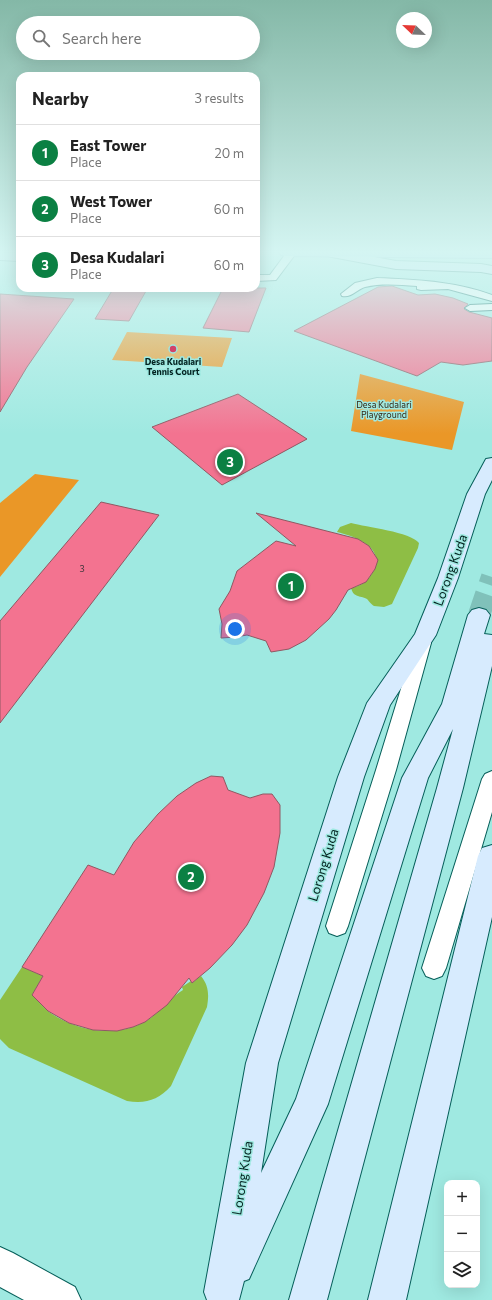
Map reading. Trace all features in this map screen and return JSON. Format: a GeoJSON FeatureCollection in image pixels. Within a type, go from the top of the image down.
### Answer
{"type":"FeatureCollection","features":[{"type":"Feature","properties":{"kind":"street","name":"Lorong Kuda"},"geometry":{"type":"LineString","coordinates":[[222,1296],[264,1056],[350,777],[379,703],[425,635],[476,494],[492,463]]}},
{"type":"Feature","properties":{"kind":"street"},"geometry":{"type":"LineString","coordinates":[[466,525],[485,511],[492,493]]}},
{"type":"Feature","properties":{"kind":"street","name":"Lorong Kuda"},"geometry":{"type":"LineString","coordinates":[[222,1296],[311,1104],[415,778],[454,704],[486,618]]}},
{"type":"Feature","properties":{"kind":"street"},"geometry":{"type":"LineString","coordinates":[[308,1300],[448,796],[486,618]]}},
{"type":"Feature","properties":{"kind":"street"},"geometry":{"type":"LineString","coordinates":[[387,1300],[492,856]]}},
{"type":"Feature","properties":{"kind":"street"},"geometry":{"type":"LineString","coordinates":[[0,1266],[62,1300]]}},
{"type":"Feature","properties":{"kind":"lane"},"geometry":{"type":"LineString","coordinates":[[337,926],[386,770],[425,635]]}},
{"type":"Feature","properties":{"kind":"lane"},"geometry":{"type":"LineString","coordinates":[[434,968],[492,779]]}},
{"type":"Feature","properties":{"kind":"green space","name":"Desa Kudalari Tennis Court"},"geometry":{"type":"Polygon","coordinates":[[[127,332],[232,338],[222,367],[112,360],[127,332]]]}},
{"type":"Feature","properties":{"kind":"green space","name":"Desa Kudalari Playground"},"geometry":{"type":"Polygon","coordinates":[[[360,374],[464,402],[452,450],[351,431],[360,374]]]}},
{"type":"Feature","properties":{"kind":"green space"},"geometry":{"type":"Polygon","coordinates":[[[35,474],[79,480],[0,577],[0,503],[35,474]]]}},
{"type":"Feature","properties":{"kind":"shaded area"},"geometry":{"type":"Polygon","coordinates":[[[351,523],[388,530],[407,536],[419,543],[392,604],[384,607],[374,606],[367,599],[355,595],[352,591],[351,588],[362,584],[369,578],[376,566],[376,558],[373,551],[361,541],[337,532],[340,527],[351,523]]]}},
{"type":"Feature","properties":{"kind":"shaded area"},"geometry":{"type":"Polygon","coordinates":[[[22,967],[43,976],[32,995],[49,1012],[71,1024],[84,1028],[109,1031],[134,1027],[146,1021],[183,990],[182,987],[191,981],[192,983],[201,976],[206,983],[208,991],[207,1007],[171,1086],[161,1095],[151,1100],[140,1102],[127,1101],[9,1048],[0,1039],[0,1000],[22,967]]]}},
{"type":"Feature","properties":{"kind":"building"},"geometry":{"type":"Polygon","coordinates":[[[0,313],[65,313],[27,367],[0,412],[0,313]]]}},
{"type":"Feature","properties":{"kind":"building"},"geometry":{"type":"Polygon","coordinates":[[[99,313],[134,313],[129,321],[95,319],[99,313]]]}},
{"type":"Feature","properties":{"kind":"building"},"geometry":{"type":"Polygon","coordinates":[[[211,313],[256,313],[249,332],[203,328],[211,313]]]}},
{"type":"Feature","properties":{"kind":"building"},"geometry":{"type":"Polygon","coordinates":[[[329,313],[472,313],[492,318],[492,361],[463,365],[441,362],[417,376],[294,331],[329,313]]]}},
{"type":"Feature","properties":{"kind":"building"},"geometry":{"type":"Polygon","coordinates":[[[238,394],[307,439],[222,485],[152,427],[238,394]]]}},
{"type":"Feature","properties":{"kind":"building"},"geometry":{"type":"Polygon","coordinates":[[[101,502],[159,515],[0,723],[0,621],[101,502]]]}},
{"type":"Feature","properties":{"kind":"building"},"geometry":{"type":"Polygon","coordinates":[[[256,513],[358,539],[369,546],[378,560],[375,569],[366,582],[348,590],[329,619],[306,640],[289,649],[271,652],[266,641],[247,635],[221,638],[222,624],[219,609],[230,591],[237,571],[276,541],[296,546],[256,513]]]}},
{"type":"Feature","properties":{"kind":"building"},"geometry":{"type":"Polygon","coordinates":[[[211,776],[223,777],[228,790],[250,798],[263,794],[272,794],[280,805],[280,833],[274,867],[264,893],[247,925],[232,945],[210,968],[192,983],[189,978],[167,1005],[145,1022],[117,1031],[93,1030],[69,1023],[48,1011],[32,995],[43,976],[22,967],[88,865],[114,875],[134,842],[158,814],[177,796],[196,783],[211,776]]]}},
{"type":"Feature","properties":{"kind":"tunnel"},"geometry":{"type":"LineString","coordinates":[[479,615],[492,577]]}},
{"type":"Feature","properties":{"kind":"place","name":"Desa Kudalari Tennis Court"},"geometry":{"type":"Point","coordinates":[173,349]}},
{"type":"Feature","properties":{"kind":"place","name":"Desa Kudalari"},"geometry":{"type":"Point","coordinates":[230,462]}},
{"type":"Feature","properties":{"kind":"place","name":"East Tower"},"geometry":{"type":"Point","coordinates":[291,586]}},
{"type":"Feature","properties":{"kind":"place","name":"West Tower"},"geometry":{"type":"Point","coordinates":[191,877]}}]}
